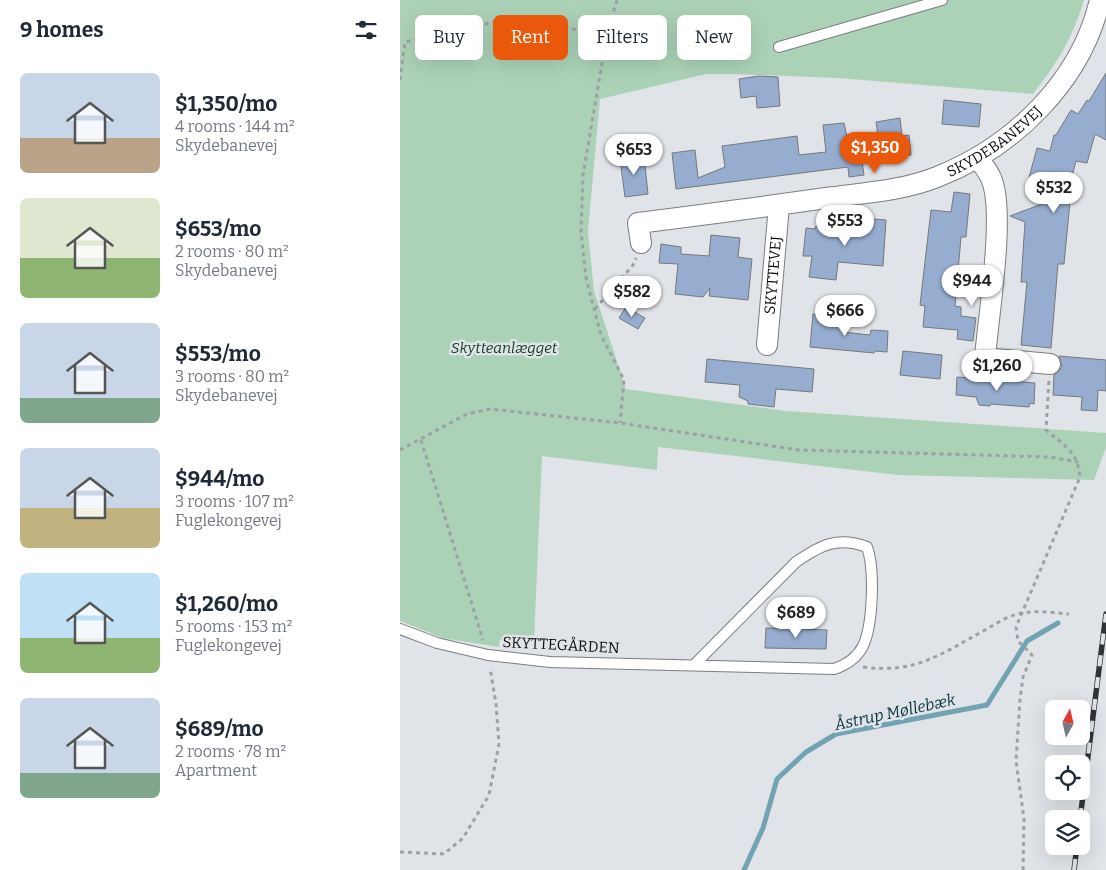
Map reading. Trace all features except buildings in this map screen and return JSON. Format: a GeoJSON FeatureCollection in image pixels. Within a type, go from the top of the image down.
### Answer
{"type":"FeatureCollection","features":[{"type":"Feature","properties":{"kind":"street","name":"SKYDEBANEVEJ"},"geometry":{"type":"LineString","coordinates":[[641,244],[638,223],[891,189],[936,178],[978,158],[1010,136],[1040,110],[1064,79],[1084,44],[1100,0]]}},
{"type":"Feature","properties":{"kind":"street"},"geometry":{"type":"LineString","coordinates":[[978,158],[991,178],[996,197],[997,224],[985,358],[1050,364]]}},
{"type":"Feature","properties":{"kind":"street","name":"SKYTTEVEJ"},"geometry":{"type":"LineString","coordinates":[[767,345],[779,205]]}},
{"type":"Feature","properties":{"kind":"lane"},"geometry":{"type":"LineString","coordinates":[[779,47],[942,0]]}},
{"type":"Feature","properties":{"kind":"lane"},"geometry":{"type":"LineString","coordinates":[[695,664],[796,562],[814,550],[834,542],[851,541],[868,547],[872,559],[870,621],[863,646],[848,664]]}},
{"type":"Feature","properties":{"kind":"lane","name":"SKYTTEGÅRDEN"},"geometry":{"type":"LineString","coordinates":[[400,629],[437,643],[488,655],[550,662],[695,664],[834,669],[848,664]]}},
{"type":"Feature","properties":{"kind":"path"},"geometry":{"type":"LineString","coordinates":[[613,15],[617,0]]}},
{"type":"Feature","properties":{"kind":"path"},"geometry":{"type":"LineString","coordinates":[[400,80],[405,42],[489,24],[514,21],[578,30]]}},
{"type":"Feature","properties":{"kind":"path"},"geometry":{"type":"LineString","coordinates":[[603,60],[583,175],[581,232],[586,278],[601,336],[624,380],[620,423]]}},
{"type":"Feature","properties":{"kind":"path"},"geometry":{"type":"LineString","coordinates":[[595,310],[633,265],[641,244]]}},
{"type":"Feature","properties":{"kind":"path"},"geometry":{"type":"LineString","coordinates":[[1023,870],[1024,819],[1016,761],[1023,677],[1032,655],[1018,641],[1016,628],[1080,477],[1078,462],[1068,447],[1046,430],[1050,364]]}},
{"type":"Feature","properties":{"kind":"path"},"geometry":{"type":"LineString","coordinates":[[400,450],[467,414],[490,409],[620,423],[799,450],[1050,457],[1078,462]]}},
{"type":"Feature","properties":{"kind":"path"},"geometry":{"type":"LineString","coordinates":[[400,852],[444,854],[463,838],[489,795],[499,744],[496,704],[488,655],[421,440]]}},
{"type":"Feature","properties":{"kind":"path"},"geometry":{"type":"LineString","coordinates":[[848,664],[880,669],[919,665],[1006,618],[1035,611],[1069,614]]}},
{"type":"Feature","properties":{"kind":"green space","name":"Skytteanlægget"},"geometry":{"type":"Polygon","coordinates":[[[400,0],[1084,0],[1063,50],[1033,94],[839,78],[706,74],[600,99],[588,231],[594,291],[626,389],[786,411],[1106,433],[1106,447],[1094,480],[898,475],[658,447],[657,470],[542,456],[534,641],[500,640],[499,647],[443,638],[400,621],[400,0]]]}},
{"type":"Feature","properties":{"kind":"waterway","name":"Åstrup Møllebæk"},"geometry":{"type":"LineString","coordinates":[[744,870],[763,828],[777,779],[806,752],[836,734],[987,705],[1027,641],[1058,623]]}},
{"type":"Feature","properties":{"kind":"railway"},"geometry":{"type":"LineString","coordinates":[[1081,810],[1106,614]]}},
{"type":"Feature","properties":{"kind":"railway"},"geometry":{"type":"LineString","coordinates":[[1074,870],[1076,855]]}}]}
